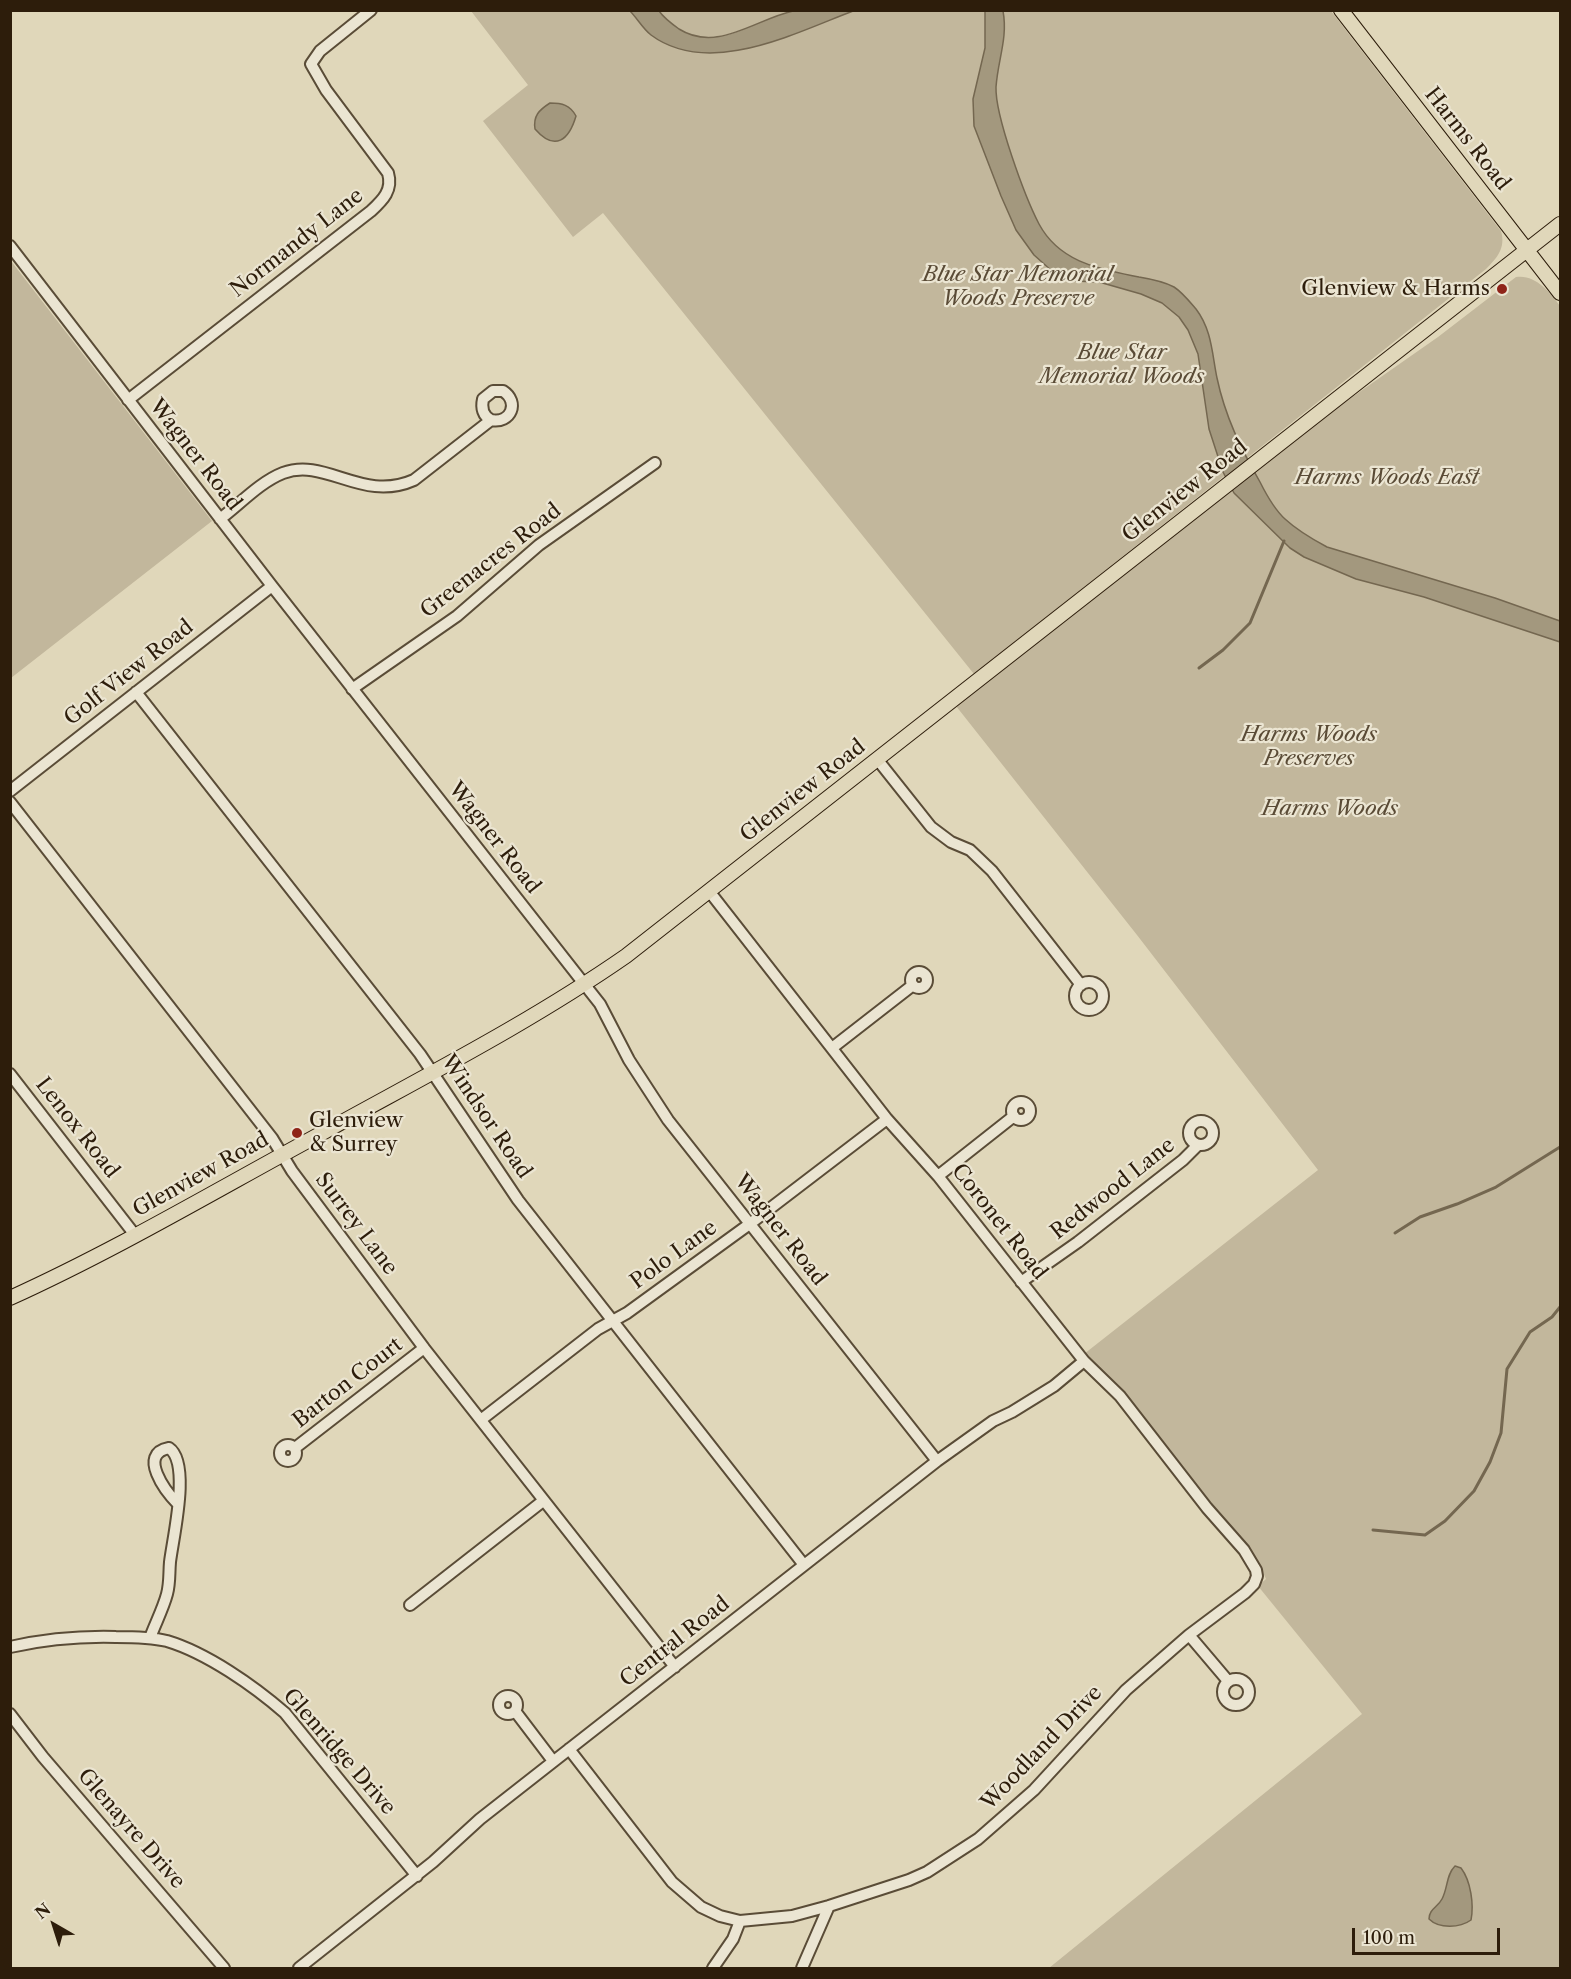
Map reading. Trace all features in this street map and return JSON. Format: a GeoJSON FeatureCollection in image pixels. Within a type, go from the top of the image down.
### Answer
{"type":"FeatureCollection","features":[{"type":"Feature","properties":{"kind":"main road","name":"Harms Road"},"geometry":{"type":"LineString","coordinates":[[1341,10],[1560,293]]}},
{"type":"Feature","properties":{"kind":"main road","name":"Glenview Road"},"geometry":{"type":"LineString","coordinates":[[10,1298],[282,1155],[585,985],[652,937],[1560,224]]}},
{"type":"Feature","properties":{"kind":"street","name":"Normandy Lane"},"geometry":{"type":"LineString","coordinates":[[128,400],[371,211],[387,194],[390,187],[388,173],[327,90],[311,64],[320,51],[371,10]]}},
{"type":"Feature","properties":{"kind":"street","name":"Wagner Road"},"geometry":{"type":"LineString","coordinates":[[10,246],[352,689],[600,1004],[629,1060],[668,1120],[937,1461]]}},
{"type":"Feature","properties":{"kind":"street"},"geometry":{"type":"LineString","coordinates":[[220,519],[261,487],[286,472],[310,471],[374,487],[401,486],[414,480],[492,420]]}},
{"type":"Feature","properties":{"kind":"street","name":"Greenacres Road"},"geometry":{"type":"LineString","coordinates":[[352,689],[457,616],[539,545],[655,463]]}},
{"type":"Feature","properties":{"kind":"street","name":"Golf View Road"},"geometry":{"type":"LineString","coordinates":[[10,791],[272,586]]}},
{"type":"Feature","properties":{"kind":"street","name":"Windsor Road"},"geometry":{"type":"LineString","coordinates":[[136,692],[420,1054],[504,1180],[804,1564]]}},
{"type":"Feature","properties":{"kind":"street"},"geometry":{"type":"LineString","coordinates":[[877,759],[931,827],[951,842],[970,850],[992,871],[1081,985]]}},
{"type":"Feature","properties":{"kind":"street","name":"Surrey Lane"},"geometry":{"type":"LineString","coordinates":[[10,802],[272,1138],[292,1171],[424,1348],[675,1667]]}},
{"type":"Feature","properties":{"kind":"street","name":"Coronet Road"},"geometry":{"type":"LineString","coordinates":[[709,891],[887,1119],[938,1176],[1084,1361],[1120,1396],[1207,1508],[1244,1550],[1252,1561],[1257,1576]]}},
{"type":"Feature","properties":{"kind":"street"},"geometry":{"type":"LineString","coordinates":[[832,1048],[913,985]]}},
{"type":"Feature","properties":{"kind":"street","name":"Lenox Road"},"geometry":{"type":"LineString","coordinates":[[10,1074],[135,1234]]}},
{"type":"Feature","properties":{"kind":"street"},"geometry":{"type":"LineString","coordinates":[[938,1176],[1014,1116]]}},
{"type":"Feature","properties":{"kind":"street","name":"Polo Lane"},"geometry":{"type":"LineString","coordinates":[[482,1419],[598,1329],[627,1312],[751,1223],[887,1119]]}},
{"type":"Feature","properties":{"kind":"street","name":"Redwood Lane"},"geometry":{"type":"LineString","coordinates":[[1021,1282],[1087,1235],[1183,1160],[1198,1145]]}},
{"type":"Feature","properties":{"kind":"street","name":"Barton Court"},"geometry":{"type":"LineString","coordinates":[[295,1448],[424,1348]]}},
{"type":"Feature","properties":{"kind":"street","name":"Central Road"},"geometry":{"type":"LineString","coordinates":[[299,1968],[417,1876],[480,1819],[937,1461],[993,1421],[1020,1408],[1054,1386],[1084,1361]]}},
{"type":"Feature","properties":{"kind":"street"},"geometry":{"type":"LineString","coordinates":[[410,1605],[543,1501]]}},
{"type":"Feature","properties":{"kind":"street"},"geometry":{"type":"LineString","coordinates":[[150,1638],[168,1587],[178,1504]]}},
{"type":"Feature","properties":{"kind":"street","name":"Woodland Drive"},"geometry":{"type":"LineString","coordinates":[[569,1749],[672,1882],[701,1907],[720,1916],[740,1921],[771,1919],[830,1906],[927,1872],[978,1839],[1034,1790],[1124,1691],[1188,1635],[1245,1593],[1254,1584],[1257,1576]]}},
{"type":"Feature","properties":{"kind":"street"},"geometry":{"type":"LineString","coordinates":[[1188,1635],[1228,1681]]}},
{"type":"Feature","properties":{"kind":"street","name":"Glenridge Drive"},"geometry":{"type":"LineString","coordinates":[[10,1647],[83,1636],[150,1638],[168,1642],[215,1664],[254,1688],[277,1706],[309,1741],[417,1876]]}},
{"type":"Feature","properties":{"kind":"street"},"geometry":{"type":"LineString","coordinates":[[514,1712],[553,1761]]}},
{"type":"Feature","properties":{"kind":"street","name":"Glenayre Drive"},"geometry":{"type":"LineString","coordinates":[[10,1714],[42,1757],[224,1968]]}},
{"type":"Feature","properties":{"kind":"street"},"geometry":{"type":"LineString","coordinates":[[801,1968],[830,1906]]}},
{"type":"Feature","properties":{"kind":"street"},"geometry":{"type":"LineString","coordinates":[[713,1968],[733,1939],[740,1921]]}},
{"type":"Feature","properties":{"kind":"green space","name":"Blue Star Memorial Woods Preserve"},"geometry":{"type":"Polygon","coordinates":[[[471,11],[630,11],[651,34],[675,48],[703,53],[768,20],[725,35],[696,36],[683,32],[670,24],[659,11],[1331,11],[1501,231],[1501,248],[1497,257],[1486,269],[974,674],[603,213],[573,237],[483,121],[528,85],[471,11]]]}},
{"type":"Feature","properties":{"kind":"green space"},"geometry":{"type":"Polygon","coordinates":[[[10,261],[212,521],[11,678],[10,261]]]}},
{"type":"Feature","properties":{"kind":"green space","name":"Harms Woods"},"geometry":{"type":"Polygon","coordinates":[[[1516,277],[1536,281],[1560,306],[1560,1968],[1049,1968],[1362,1714],[1258,1586],[1266,1579],[1259,1563],[1249,1550],[1123,1393],[1084,1354],[1318,1170],[1137,935],[956,706],[1318,421],[1438,337],[1516,277]]]}},
{"type":"Feature","properties":{"kind":"shaded area"},"geometry":{"type":"Polygon","coordinates":[[[815,9],[853,11],[779,40],[725,52],[699,52],[674,47],[651,35],[630,11],[659,11],[679,29],[693,35],[708,37],[736,32],[793,11],[815,9]]]}},
{"type":"Feature","properties":{"kind":"shaded area"},"geometry":{"type":"Polygon","coordinates":[[[985,11],[1003,11],[1004,40],[997,77],[997,100],[1012,156],[1039,224],[1058,248],[1070,256],[1096,267],[1170,285],[1196,309],[1211,342],[1220,392],[1234,432],[1265,492],[1281,515],[1300,531],[1327,547],[1495,598],[1560,621],[1560,642],[1424,597],[1356,579],[1304,557],[1290,548],[1234,493],[1223,472],[1209,429],[1198,354],[1188,330],[1179,317],[1162,303],[1141,294],[1099,282],[1074,281],[1053,272],[1034,255],[1016,230],[974,126],[973,99],[985,48],[985,11]]]}},
{"type":"Feature","properties":{"kind":"shaded area"},"geometry":{"type":"Polygon","coordinates":[[[550,103],[565,105],[576,116],[565,137],[555,141],[542,136],[535,129],[538,114],[550,103]]]}},
{"type":"Feature","properties":{"kind":"shaded area"},"geometry":{"type":"Polygon","coordinates":[[[1455,1866],[1461,1868],[1469,1886],[1472,1900],[1471,1920],[1461,1925],[1444,1926],[1433,1922],[1429,1916],[1442,1899],[1450,1873],[1455,1866]]]}},
{"type":"Feature","properties":{"kind":"waterway"},"geometry":{"type":"LineString","coordinates":[[1199,668],[1223,650],[1250,623],[1284,541]]}},
{"type":"Feature","properties":{"kind":"waterway"},"geometry":{"type":"LineString","coordinates":[[1395,1233],[1420,1217],[1496,1187],[1560,1147]]}},
{"type":"Feature","properties":{"kind":"waterway"},"geometry":{"type":"LineString","coordinates":[[1373,1530],[1425,1535],[1445,1521],[1474,1491],[1490,1462],[1501,1433],[1507,1369],[1530,1332],[1552,1317],[1560,1307]]}},
{"type":"Feature","properties":{"kind":"place","name":"Glenview & Harms"},"geometry":{"type":"Point","coordinates":[1502,289]}},
{"type":"Feature","properties":{"kind":"place","name":"Glenview & Surrey"},"geometry":{"type":"Point","coordinates":[297,1133]}},
{"type":"Feature","properties":{"kind":"park label","name":"Blue Star Memorial Woods"},"geometry":{"type":"Point","coordinates":[1122,365]}},
{"type":"Feature","properties":{"kind":"park label","name":"Harms Woods East"},"geometry":{"type":"Point","coordinates":[1387,478]}},
{"type":"Feature","properties":{"kind":"park label","name":"Harms Woods Preserves"},"geometry":{"type":"Point","coordinates":[1309,747]}}]}
